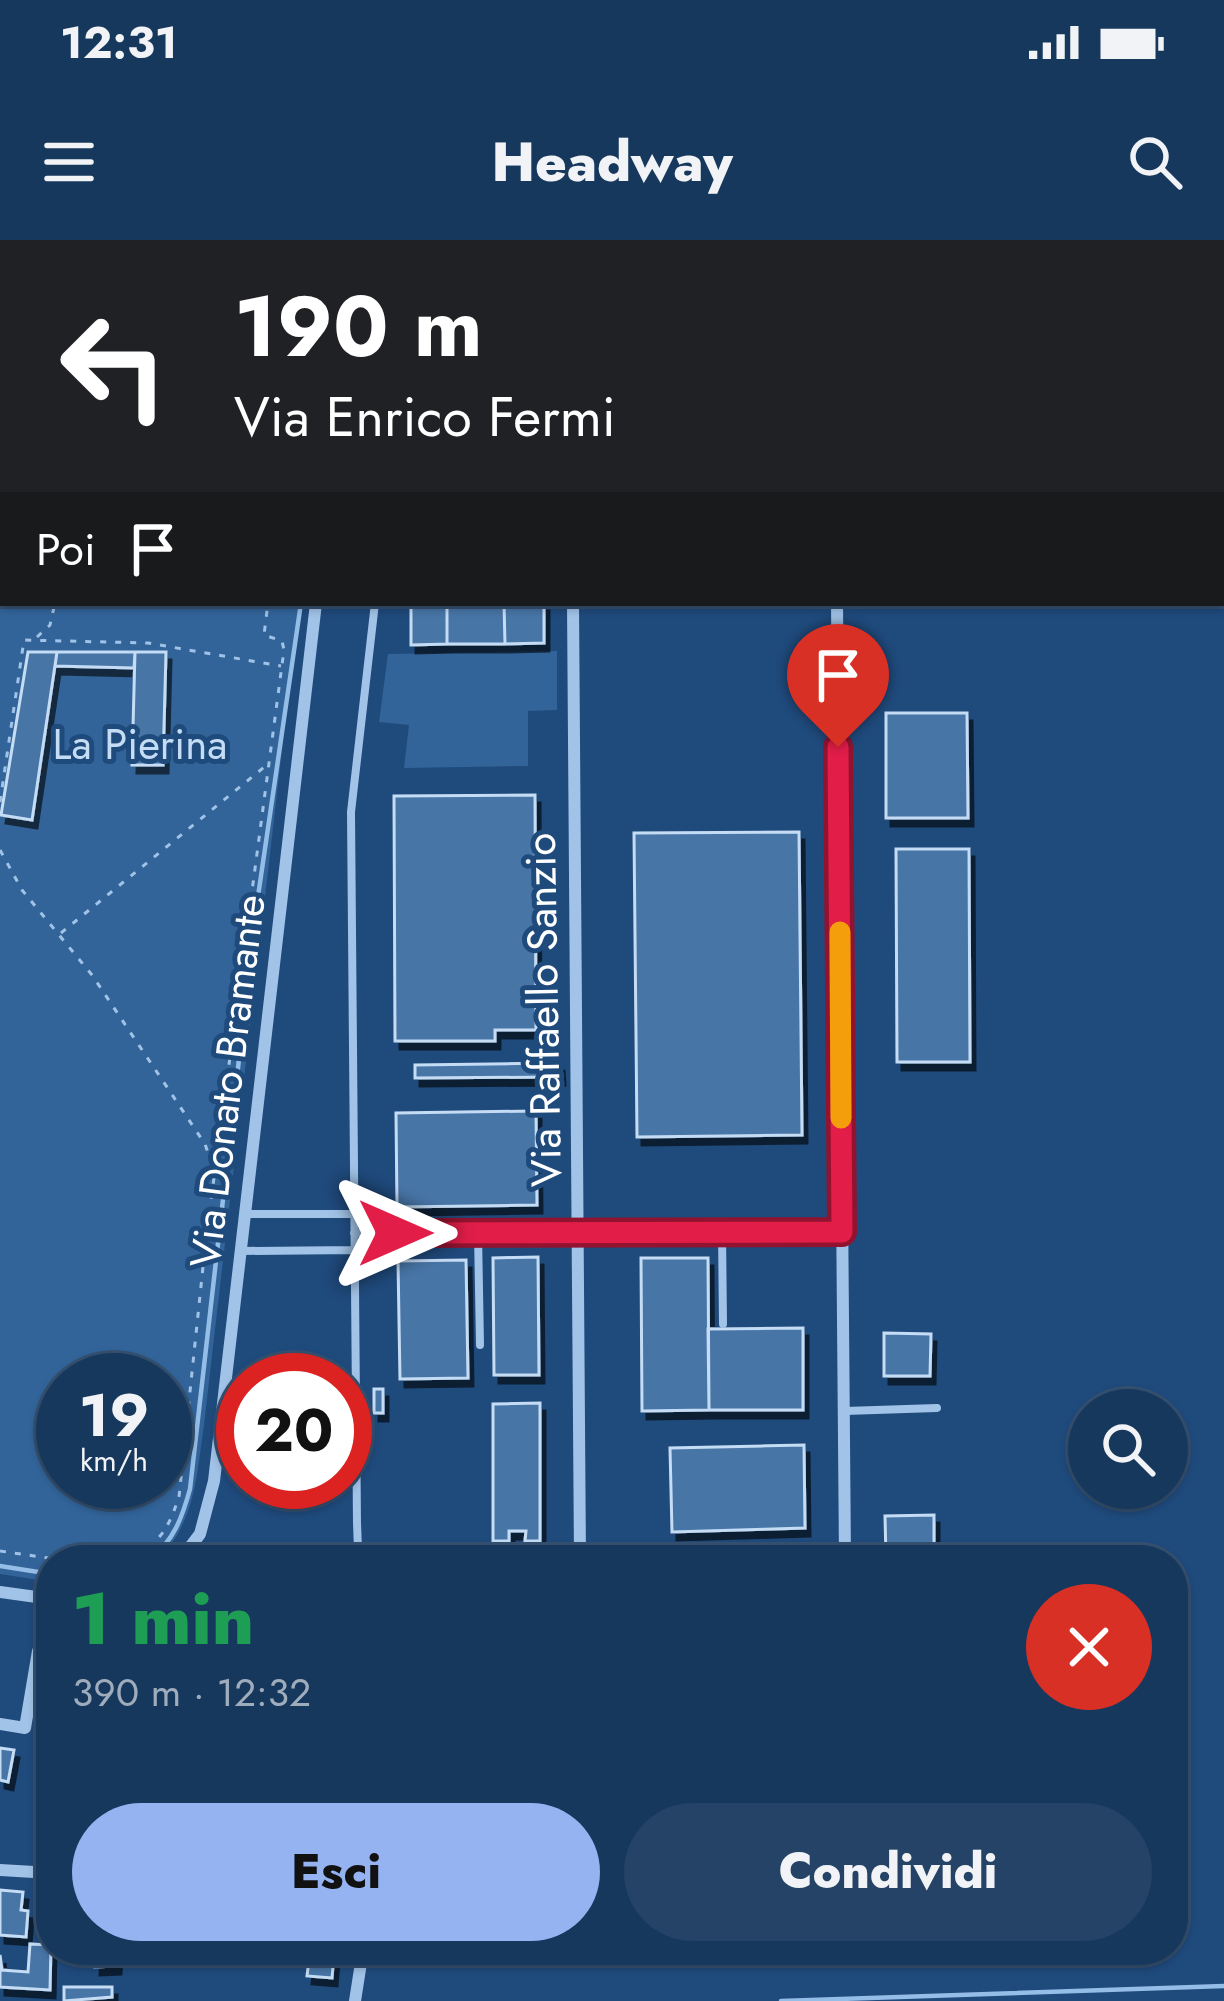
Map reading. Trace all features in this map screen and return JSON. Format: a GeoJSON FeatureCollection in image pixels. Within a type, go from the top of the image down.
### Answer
{"type":"FeatureCollection","features":[{"type":"Feature","properties":{"kind":"street","name":"Via Donato Bramante"},"geometry":{"type":"LineString","coordinates":[[192,1545],[200,1534],[214,1481],[316,606]]}},
{"type":"Feature","properties":{"kind":"street","name":"Via Raffaello Sanzio"},"geometry":{"type":"LineString","coordinates":[[573,606],[580,1545]]}},
{"type":"Feature","properties":{"kind":"street"},"geometry":{"type":"LineString","coordinates":[[837,606],[844,1545]]}},
{"type":"Feature","properties":{"kind":"street"},"geometry":{"type":"LineString","coordinates":[[0,1592],[36,1597]]}},
{"type":"Feature","properties":{"kind":"street"},"geometry":{"type":"LineString","coordinates":[[0,1724],[25,1728],[36,1663]]}},
{"type":"Feature","properties":{"kind":"street"},"geometry":{"type":"LineString","coordinates":[[0,1870],[36,1872]]}},
{"type":"Feature","properties":{"kind":"street"},"geometry":{"type":"LineString","coordinates":[[356,2000],[361,1965]]}},
{"type":"Feature","properties":{"kind":"lane"},"geometry":{"type":"LineString","coordinates":[[358,1545],[351,812],[375,606]]}},
{"type":"Feature","properties":{"kind":"lane"},"geometry":{"type":"LineString","coordinates":[[244,1214],[354,1214]]}},
{"type":"Feature","properties":{"kind":"lane"},"geometry":{"type":"LineString","coordinates":[[722,1232],[723,1324]]}},
{"type":"Feature","properties":{"kind":"lane"},"geometry":{"type":"LineString","coordinates":[[354,1234],[842,1232]]}},
{"type":"Feature","properties":{"kind":"lane"},"geometry":{"type":"LineString","coordinates":[[478,1233],[480,1345]]}},
{"type":"Feature","properties":{"kind":"lane"},"geometry":{"type":"LineString","coordinates":[[240,1251],[354,1250]]}},
{"type":"Feature","properties":{"kind":"lane"},"geometry":{"type":"LineString","coordinates":[[843,1411],[937,1408]]}},
{"type":"Feature","properties":{"kind":"path"},"geometry":{"type":"LineString","coordinates":[[34,640],[50,625],[54,606]]}},
{"type":"Feature","properties":{"kind":"path"},"geometry":{"type":"LineString","coordinates":[[150,1545],[167,1533],[179,1497],[214,1173],[282,666],[282,641],[264,635],[268,606]]}},
{"type":"Feature","properties":{"kind":"path"},"geometry":{"type":"LineString","coordinates":[[0,802],[24,640],[148,643],[282,666]]}},
{"type":"Feature","properties":{"kind":"path"},"geometry":{"type":"LineString","coordinates":[[59,934],[269,763]]}},
{"type":"Feature","properties":{"kind":"path"},"geometry":{"type":"LineString","coordinates":[[0,850],[22,890],[92,975],[205,1144],[214,1173]]}},
{"type":"Feature","properties":{"kind":"path"},"geometry":{"type":"LineString","coordinates":[[0,1551],[36,1556]]}},
{"type":"Feature","properties":{"kind":"green space","name":"La Pierina"},"geometry":{"type":"Polygon","coordinates":[[[0,606],[299,606],[192,1497],[192,1353],[36,1353],[36,1509],[188,1509],[171,1545],[36,1545],[36,1580],[0,1574],[0,606]]]}},
{"type":"Feature","properties":{"kind":"green space"},"geometry":{"type":"Polygon","coordinates":[[[557,651],[557,710],[528,711],[528,766],[404,768],[409,725],[379,722],[388,654],[557,651]]]}},
{"type":"Feature","properties":{"kind":"building"},"geometry":{"type":"Polygon","coordinates":[[[411,606],[447,606],[447,644],[411,645],[411,606]]]}},
{"type":"Feature","properties":{"kind":"building"},"geometry":{"type":"Polygon","coordinates":[[[447,606],[504,606],[505,644],[447,644],[447,606]]]}},
{"type":"Feature","properties":{"kind":"building"},"geometry":{"type":"Polygon","coordinates":[[[504,606],[544,606],[544,643],[505,644],[504,606]]]}},
{"type":"Feature","properties":{"kind":"building"},"geometry":{"type":"Polygon","coordinates":[[[28,652],[57,652],[32,820],[1,815],[28,652]]]}},
{"type":"Feature","properties":{"kind":"building"},"geometry":{"type":"Polygon","coordinates":[[[57,652],[135,652],[134,668],[55,666],[57,652]]]}},
{"type":"Feature","properties":{"kind":"building"},"geometry":{"type":"Polygon","coordinates":[[[135,652],[166,652],[163,765],[132,765],[135,652]]]}},
{"type":"Feature","properties":{"kind":"building"},"geometry":{"type":"Polygon","coordinates":[[[886,713],[967,713],[968,818],[886,818],[886,713]]]}},
{"type":"Feature","properties":{"kind":"building"},"geometry":{"type":"Polygon","coordinates":[[[535,795],[536,1030],[495,1030],[495,1041],[395,1041],[394,796],[535,795]]]}},
{"type":"Feature","properties":{"kind":"building"},"geometry":{"type":"Polygon","coordinates":[[[799,832],[802,1135],[637,1137],[634,833],[799,832]]]}},
{"type":"Feature","properties":{"kind":"building"},"geometry":{"type":"Polygon","coordinates":[[[896,849],[969,849],[970,1062],[897,1062],[896,849]]]}},
{"type":"Feature","properties":{"kind":"building"},"geometry":{"type":"Polygon","coordinates":[[[559,1063],[560,1077],[415,1078],[415,1065],[559,1063]]]}},
{"type":"Feature","properties":{"kind":"building"},"geometry":{"type":"Polygon","coordinates":[[[536,1111],[537,1205],[397,1207],[396,1113],[536,1111]]]}},
{"type":"Feature","properties":{"kind":"building"},"geometry":{"type":"Polygon","coordinates":[[[538,1257],[539,1375],[494,1375],[493,1258],[538,1257]]]}},
{"type":"Feature","properties":{"kind":"building"},"geometry":{"type":"Polygon","coordinates":[[[641,1258],[708,1258],[709,1410],[642,1411],[641,1258]]]}},
{"type":"Feature","properties":{"kind":"building"},"geometry":{"type":"Polygon","coordinates":[[[466,1260],[468,1378],[400,1379],[398,1261],[466,1260]]]}},
{"type":"Feature","properties":{"kind":"building"},"geometry":{"type":"Polygon","coordinates":[[[803,1328],[803,1410],[709,1410],[708,1329],[803,1328]]]}},
{"type":"Feature","properties":{"kind":"building"},"geometry":{"type":"Polygon","coordinates":[[[884,1333],[931,1334],[930,1376],[884,1376],[884,1333]]]}},
{"type":"Feature","properties":{"kind":"building"},"geometry":{"type":"Polygon","coordinates":[[[374,1389],[383,1389],[383,1413],[374,1413],[374,1389]]]}},
{"type":"Feature","properties":{"kind":"building"},"geometry":{"type":"Polygon","coordinates":[[[540,1403],[540,1541],[525,1541],[526,1531],[509,1531],[509,1541],[493,1541],[493,1404],[540,1403]]]}},
{"type":"Feature","properties":{"kind":"building"},"geometry":{"type":"Polygon","coordinates":[[[804,1445],[805,1528],[672,1532],[670,1448],[804,1445]]]}},
{"type":"Feature","properties":{"kind":"building"},"geometry":{"type":"Polygon","coordinates":[[[934,1515],[934,1545],[886,1545],[885,1516],[934,1515]]]}},
{"type":"Feature","properties":{"kind":"building"},"geometry":{"type":"Polygon","coordinates":[[[0,1748],[14,1750],[8,1782],[0,1780],[0,1748]]]}},
{"type":"Feature","properties":{"kind":"building"},"geometry":{"type":"Polygon","coordinates":[[[0,1890],[23,1892],[21,1910],[28,1911],[26,1937],[0,1935],[0,1890]]]}},
{"type":"Feature","properties":{"kind":"building"},"geometry":{"type":"Polygon","coordinates":[[[30,1944],[36,1944],[36,1965],[51,1965],[50,1990],[0,1987],[0,1955],[2,1970],[28,1972],[30,1944]]]}},
{"type":"Feature","properties":{"kind":"building"},"geometry":{"type":"Polygon","coordinates":[[[308,1965],[333,1965],[332,1978],[307,1976],[308,1965]]]}},
{"type":"Feature","properties":{"kind":"building"},"geometry":{"type":"Polygon","coordinates":[[[64,1987],[112,1987],[112,1997],[64,2001],[64,1987]]]}},
{"type":"Feature","properties":{"kind":"waterway"},"geometry":{"type":"LineString","coordinates":[[165,1545],[190,1489],[256,910],[301,606]]}},
{"type":"Feature","properties":{"kind":"waterway"},"geometry":{"type":"LineString","coordinates":[[0,1566],[36,1572]]}},
{"type":"Feature","properties":{"kind":"waterway"},"geometry":{"type":"LineString","coordinates":[[781,2001],[1224,1986]]}},
{"type":"Feature","properties":{"kind":"slow traffic"},"geometry":{"type":"LineString","coordinates":[[840,932],[841,1118]]}},
{"type":"Feature","properties":{"kind":"route"},"geometry":{"type":"LineString","coordinates":[[395,1233],[842,1232],[838,747]]}}]}
